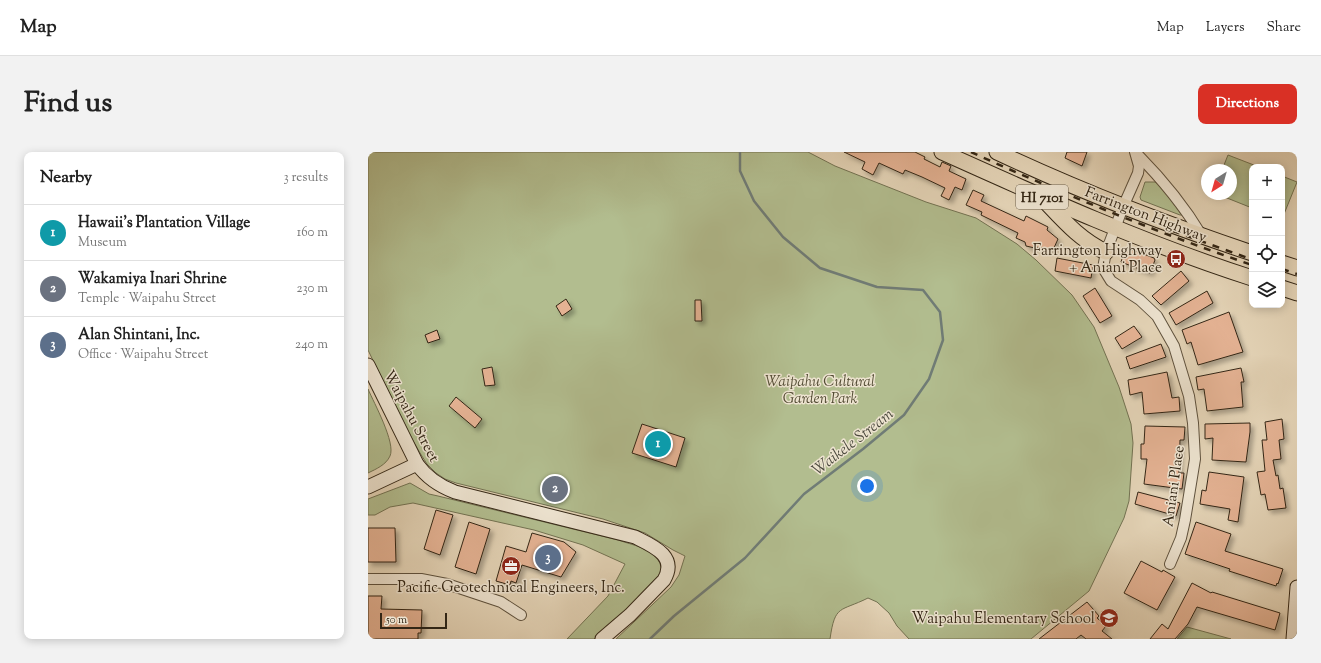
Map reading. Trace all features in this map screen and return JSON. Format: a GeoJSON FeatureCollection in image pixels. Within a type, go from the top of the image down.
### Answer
{"type":"FeatureCollection","features":[{"type":"Feature","properties":{"kind":"main road","name":"Farrington Highway"},"geometry":{"type":"LineString","coordinates":[[942,152],[1115,228],[1216,267],[1249,277]]}},
{"type":"Feature","properties":{"kind":"main road","name":"Farrington Highway"},"geometry":{"type":"LineString","coordinates":[[997,152],[1045,175],[1123,207],[1249,252]]}},
{"type":"Feature","properties":{"kind":"main road"},"geometry":{"type":"LineString","coordinates":[[1041,196],[1068,226],[1088,243],[1106,252]]}},
{"type":"Feature","properties":{"kind":"main road"},"geometry":{"type":"LineString","coordinates":[[1285,264],[1297,268]]}},
{"type":"Feature","properties":{"kind":"main road"},"geometry":{"type":"LineString","coordinates":[[1285,289],[1297,293]]}},
{"type":"Feature","properties":{"kind":"street","name":"Aniani Place"},"geometry":{"type":"LineString","coordinates":[[1134,152],[1139,166],[1138,173],[1106,252],[1104,268],[1111,281],[1133,295],[1150,308],[1157,316],[1168,334],[1183,372],[1189,396],[1194,438],[1194,468],[1181,538],[1170,564]]}},
{"type":"Feature","properties":{"kind":"street"},"geometry":{"type":"LineString","coordinates":[[1134,152],[1151,168],[1190,217],[1202,236]]}},
{"type":"Feature","properties":{"kind":"street","name":"Waipahu Street"},"geometry":{"type":"LineString","coordinates":[[368,365],[417,464],[433,481],[454,492],[635,537],[663,554],[669,567],[668,573],[664,580],[630,615],[602,639]]}},
{"type":"Feature","properties":{"kind":"street"},"geometry":{"type":"LineString","coordinates":[[368,487],[417,464]]}},
{"type":"Feature","properties":{"kind":"street"},"geometry":{"type":"LineString","coordinates":[[368,579],[421,579],[447,584],[501,602],[521,615]]}},
{"type":"Feature","properties":{"kind":"street"},"geometry":{"type":"LineString","coordinates":[[1293,639],[1297,587]]}},
{"type":"Feature","properties":{"kind":"green space","name":"Waipahu Cultural Garden Park"},"geometry":{"type":"Polygon","coordinates":[[[368,152],[808,152],[835,166],[926,202],[976,218],[1017,244],[1072,295],[1094,327],[1119,387],[1131,424],[1133,443],[1129,501],[1124,518],[1089,591],[1031,639],[909,639],[897,626],[889,613],[877,602],[868,598],[845,608],[837,614],[834,620],[830,639],[616,639],[671,587],[679,575],[685,556],[645,533],[603,519],[456,483],[445,479],[427,464],[403,423],[368,350],[368,152]]]}},
{"type":"Feature","properties":{"kind":"green space"},"geometry":{"type":"Polygon","coordinates":[[[1228,155],[1251,164],[1249,164],[1249,207],[1232,200],[1237,200],[1237,164],[1224,164],[1228,155]]]}},
{"type":"Feature","properties":{"kind":"green space"},"geometry":{"type":"Polygon","coordinates":[[[1285,177],[1297,182],[1285,212],[1285,177]]]}},
{"type":"Feature","properties":{"kind":"green space"},"geometry":{"type":"Polygon","coordinates":[[[1145,182],[1155,182],[1160,185],[1182,215],[1141,200],[1140,197],[1145,182]]]}},
{"type":"Feature","properties":{"kind":"green space"},"geometry":{"type":"Polygon","coordinates":[[[368,389],[387,433],[391,450],[390,456],[386,462],[368,473],[368,389]]]}},
{"type":"Feature","properties":{"kind":"green space"},"geometry":{"type":"Polygon","coordinates":[[[410,483],[429,494],[618,540],[636,546],[647,550],[657,558],[661,569],[658,577],[645,593],[594,639],[567,639],[608,596],[625,564],[583,545],[534,530],[413,503],[390,507],[375,515],[368,515],[368,499],[410,483]]]}},
{"type":"Feature","properties":{"kind":"green space"},"geometry":{"type":"Polygon","coordinates":[[[1187,627],[1231,639],[1177,639],[1187,627]]]}},
{"type":"Feature","properties":{"kind":"building"},"geometry":{"type":"Polygon","coordinates":[[[844,152],[915,152],[925,157],[924,159],[940,167],[942,162],[951,166],[949,171],[966,179],[962,190],[955,187],[949,200],[941,196],[945,188],[922,177],[905,170],[903,174],[879,163],[873,175],[862,169],[865,162],[844,152]]]}},
{"type":"Feature","properties":{"kind":"building"},"geometry":{"type":"Polygon","coordinates":[[[1067,152],[1087,152],[1082,166],[1065,158],[1067,152]]]}},
{"type":"Feature","properties":{"kind":"building"},"geometry":{"type":"Polygon","coordinates":[[[973,190],[984,195],[981,201],[1024,221],[1026,216],[1048,227],[1047,230],[1058,239],[1053,250],[1026,246],[1025,242],[1016,238],[1018,233],[981,215],[982,212],[966,205],[973,190]]]}},
{"type":"Feature","properties":{"kind":"building"},"geometry":{"type":"Polygon","coordinates":[[[1125,249],[1130,249],[1154,258],[1155,260],[1150,273],[1121,262],[1125,249]]]}},
{"type":"Feature","properties":{"kind":"building"},"geometry":{"type":"Polygon","coordinates":[[[1057,258],[1093,265],[1091,278],[1055,271],[1057,258]]]}},
{"type":"Feature","properties":{"kind":"building"},"geometry":{"type":"Polygon","coordinates":[[[1181,271],[1189,281],[1161,305],[1152,296],[1181,271]]]}},
{"type":"Feature","properties":{"kind":"building"},"geometry":{"type":"Polygon","coordinates":[[[1095,288],[1112,316],[1100,323],[1083,296],[1095,288]]]}},
{"type":"Feature","properties":{"kind":"building"},"geometry":{"type":"Polygon","coordinates":[[[1207,291],[1213,303],[1176,325],[1169,313],[1207,291]]]}},
{"type":"Feature","properties":{"kind":"building"},"geometry":{"type":"Polygon","coordinates":[[[566,299],[572,309],[562,316],[556,306],[566,299]]]}},
{"type":"Feature","properties":{"kind":"building"},"geometry":{"type":"Polygon","coordinates":[[[695,300],[701,300],[702,321],[695,321],[695,300]]]}},
{"type":"Feature","properties":{"kind":"building"},"geometry":{"type":"Polygon","coordinates":[[[1229,312],[1243,352],[1198,365],[1191,342],[1187,344],[1182,330],[1229,312]]]}},
{"type":"Feature","properties":{"kind":"building"},"geometry":{"type":"Polygon","coordinates":[[[1134,326],[1142,337],[1122,349],[1115,338],[1134,326]]]}},
{"type":"Feature","properties":{"kind":"building"},"geometry":{"type":"Polygon","coordinates":[[[437,330],[440,339],[428,343],[425,335],[437,330]]]}},
{"type":"Feature","properties":{"kind":"building"},"geometry":{"type":"Polygon","coordinates":[[[1161,344],[1166,357],[1130,369],[1126,357],[1161,344]]]}},
{"type":"Feature","properties":{"kind":"building"},"geometry":{"type":"Polygon","coordinates":[[[492,367],[495,385],[485,386],[482,369],[492,367]]]}},
{"type":"Feature","properties":{"kind":"building"},"geometry":{"type":"Polygon","coordinates":[[[1241,368],[1244,382],[1241,382],[1243,407],[1207,411],[1204,389],[1198,390],[1196,377],[1241,368]]]}},
{"type":"Feature","properties":{"kind":"building"},"geometry":{"type":"Polygon","coordinates":[[[1167,372],[1172,398],[1179,397],[1180,411],[1144,414],[1142,392],[1130,395],[1128,380],[1167,372]]]}},
{"type":"Feature","properties":{"kind":"building"},"geometry":{"type":"Polygon","coordinates":[[[456,397],[482,419],[475,428],[449,406],[456,397]]]}},
{"type":"Feature","properties":{"kind":"building"},"geometry":{"type":"Polygon","coordinates":[[[1282,419],[1284,439],[1279,440],[1281,459],[1273,460],[1276,476],[1278,475],[1280,489],[1283,488],[1286,508],[1268,510],[1265,494],[1261,495],[1257,472],[1265,471],[1262,440],[1267,440],[1265,422],[1282,419]]]}},
{"type":"Feature","properties":{"kind":"building"},"geometry":{"type":"Polygon","coordinates":[[[1250,423],[1246,462],[1212,460],[1213,438],[1205,439],[1205,424],[1250,423]]]}},
{"type":"Feature","properties":{"kind":"building"},"geometry":{"type":"Polygon","coordinates":[[[642,424],[685,438],[676,467],[632,453],[642,424]]]}},
{"type":"Feature","properties":{"kind":"building"},"geometry":{"type":"Polygon","coordinates":[[[1145,426],[1185,427],[1184,440],[1180,440],[1179,473],[1184,473],[1182,489],[1144,484],[1147,459],[1141,459],[1141,444],[1144,444],[1145,426]]]}},
{"type":"Feature","properties":{"kind":"building"},"geometry":{"type":"Polygon","coordinates":[[[1209,472],[1244,477],[1238,522],[1228,520],[1230,509],[1200,504],[1202,490],[1206,491],[1209,472]]]}},
{"type":"Feature","properties":{"kind":"building"},"geometry":{"type":"Polygon","coordinates":[[[553,482],[561,485],[557,497],[549,493],[553,482]]]}},
{"type":"Feature","properties":{"kind":"building"},"geometry":{"type":"Polygon","coordinates":[[[1138,492],[1180,503],[1176,516],[1135,504],[1138,492]]]}},
{"type":"Feature","properties":{"kind":"building"},"geometry":{"type":"Polygon","coordinates":[[[436,510],[453,515],[440,555],[424,549],[436,510]]]}},
{"type":"Feature","properties":{"kind":"building"},"geometry":{"type":"Polygon","coordinates":[[[469,522],[490,529],[476,574],[455,567],[469,522]]]}},
{"type":"Feature","properties":{"kind":"building"},"geometry":{"type":"Polygon","coordinates":[[[1196,522],[1231,534],[1225,551],[1283,569],[1278,584],[1277,583],[1276,586],[1229,571],[1230,569],[1185,554],[1196,522]]]}},
{"type":"Feature","properties":{"kind":"building"},"geometry":{"type":"Polygon","coordinates":[[[368,528],[395,528],[396,562],[368,562],[368,528]]]}},
{"type":"Feature","properties":{"kind":"building"},"geometry":{"type":"Polygon","coordinates":[[[532,533],[564,542],[576,552],[561,577],[522,565],[516,583],[511,581],[510,585],[496,581],[506,546],[526,552],[532,533]]]}},
{"type":"Feature","properties":{"kind":"building"},"geometry":{"type":"Polygon","coordinates":[[[1141,561],[1162,572],[1163,570],[1175,577],[1157,610],[1124,593],[1141,561]]]}},
{"type":"Feature","properties":{"kind":"building"},"geometry":{"type":"Polygon","coordinates":[[[1192,583],[1211,593],[1212,592],[1280,613],[1275,630],[1197,607],[1188,624],[1175,639],[1150,639],[1162,624],[1168,629],[1192,583]]]}},
{"type":"Feature","properties":{"kind":"building"},"geometry":{"type":"Polygon","coordinates":[[[368,596],[382,596],[381,609],[422,610],[421,633],[418,633],[418,639],[368,639],[368,596]]]}},
{"type":"Feature","properties":{"kind":"building"},"geometry":{"type":"Polygon","coordinates":[[[1087,602],[1099,616],[1097,618],[1106,626],[1102,631],[1112,639],[1086,639],[1081,635],[1076,639],[1039,639],[1087,602]]]}},
{"type":"Feature","properties":{"kind":"waterway","name":"Waikele Stream"},"geometry":{"type":"LineString","coordinates":[[650,639],[674,616],[745,558],[804,494],[863,449],[904,415],[929,379],[943,340],[940,312],[923,290],[877,287],[820,268],[783,237],[754,201],[740,171],[740,152]]}},
{"type":"Feature","properties":{"kind":"railway"},"geometry":{"type":"LineString","coordinates":[[971,152],[1110,212],[1249,264]]}},
{"type":"Feature","properties":{"kind":"railway"},"geometry":{"type":"LineString","coordinates":[[1173,231],[1248,258]]}},
{"type":"Feature","properties":{"kind":"railway"},"geometry":{"type":"LineString","coordinates":[[1285,270],[1297,274]]}},
{"type":"Feature","properties":{"kind":"place","name":"Farrington Highway + Aniani Place"},"geometry":{"type":"Point","coordinates":[1176,259]}},
{"type":"Feature","properties":{"kind":"place","name":"Hawaii's Plantation Village"},"geometry":{"type":"Point","coordinates":[658,444]}},
{"type":"Feature","properties":{"kind":"place","name":"Wakamiya Inari Shrine"},"geometry":{"type":"Point","coordinates":[555,489]}},
{"type":"Feature","properties":{"kind":"place","name":"Alan Shintani, Inc."},"geometry":{"type":"Point","coordinates":[548,558]}},
{"type":"Feature","properties":{"kind":"place","name":"Pacific Geotechnical Engineers, Inc."},"geometry":{"type":"Point","coordinates":[511,566]}},
{"type":"Feature","properties":{"kind":"place","name":"Waipahu Elementary School"},"geometry":{"type":"Point","coordinates":[1109,618]}}]}
